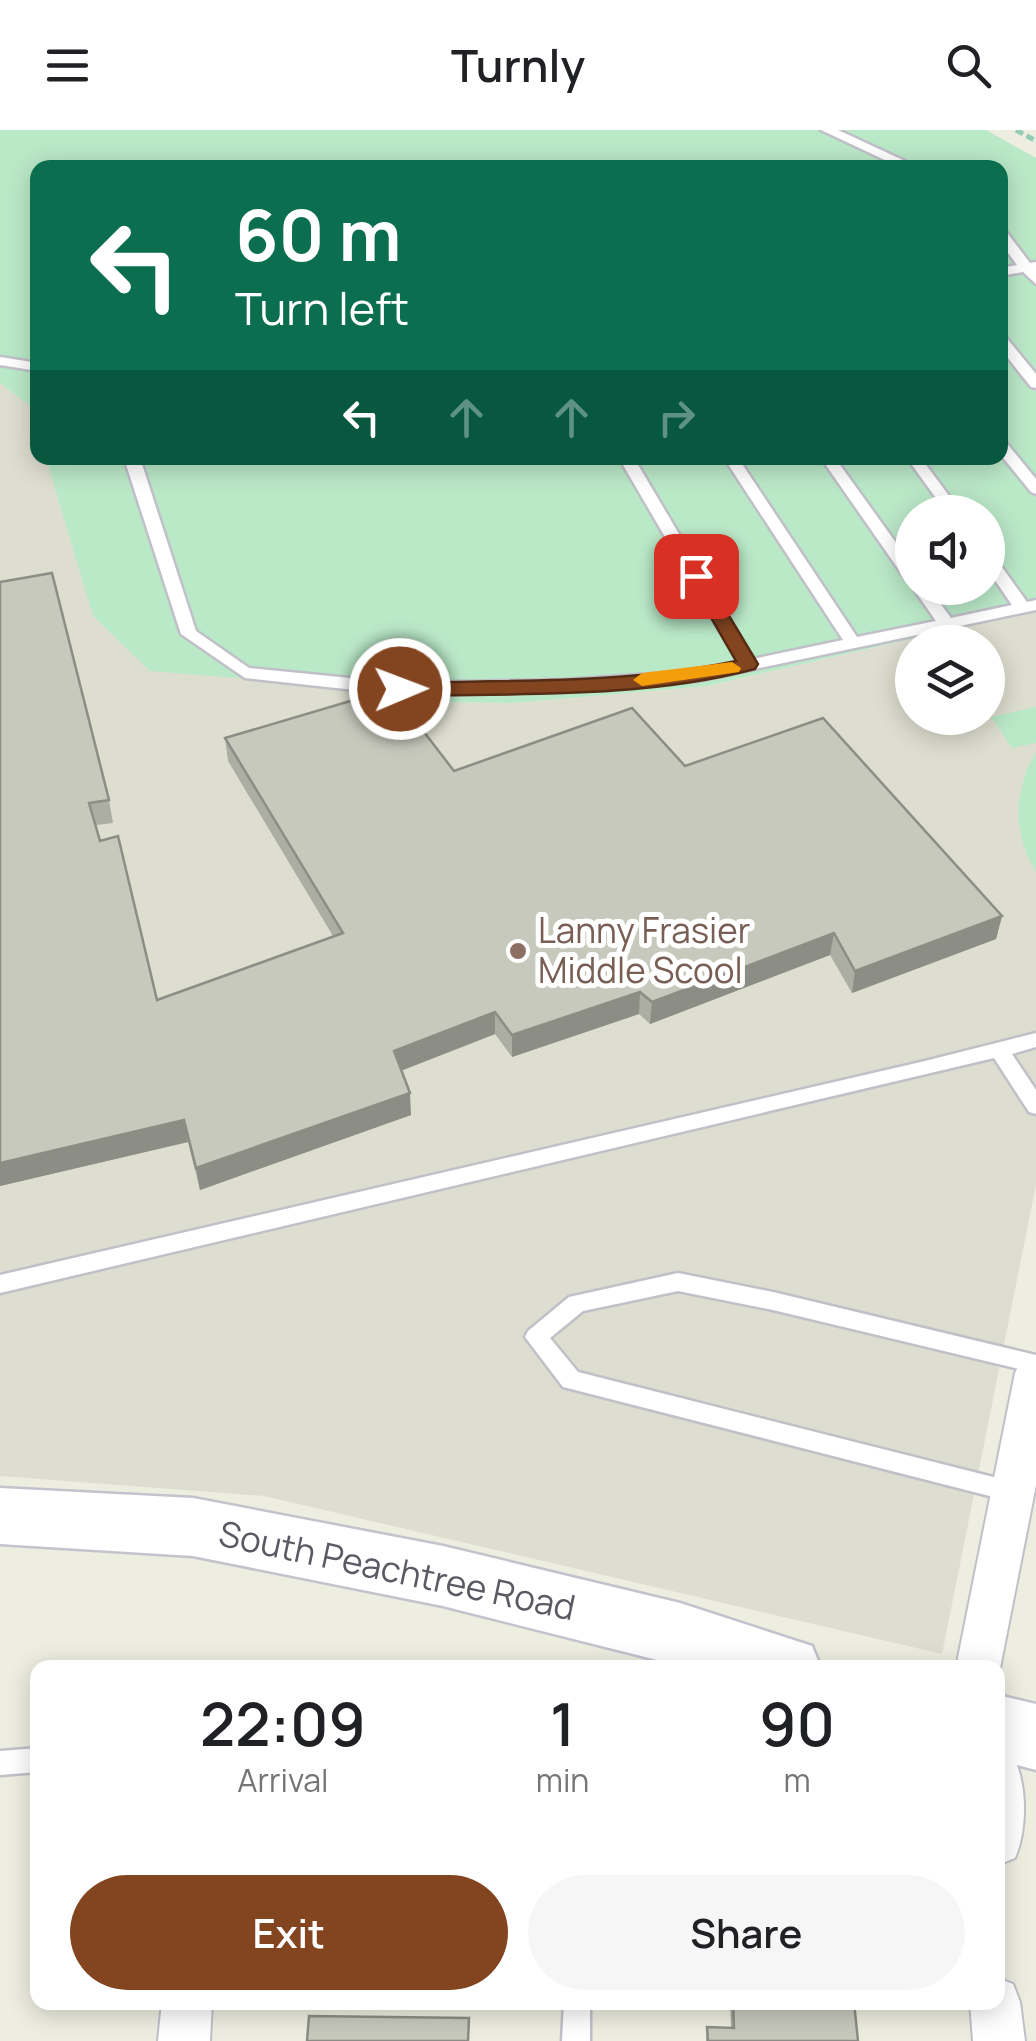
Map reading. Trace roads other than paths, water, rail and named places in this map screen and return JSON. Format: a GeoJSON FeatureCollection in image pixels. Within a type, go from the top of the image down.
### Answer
{"type":"FeatureCollection","features":[{"type":"Feature","properties":{"kind":"main road","name":"South Peachtree Road"},"geometry":{"type":"LineString","coordinates":[[0,1516],[193,1527],[443,1576],[680,1634],[763,1660]]}},
{"type":"Feature","properties":{"kind":"main road"},"geometry":{"type":"LineString","coordinates":[[1005,1730],[1036,1737]]}},
{"type":"Feature","properties":{"kind":"street"},"geometry":{"type":"LineString","coordinates":[[981,1660],[1036,1373]]}},
{"type":"Feature","properties":{"kind":"street"},"geometry":{"type":"LineString","coordinates":[[184,2041],[186,2010]]}},
{"type":"Feature","properties":{"kind":"street"},"geometry":{"type":"LineString","coordinates":[[996,2010],[999,2041]]}},
{"type":"Feature","properties":{"kind":"lane"},"geometry":{"type":"LineString","coordinates":[[827,130],[896,160]]}},
{"type":"Feature","properties":{"kind":"lane"},"geometry":{"type":"LineString","coordinates":[[1008,242],[1032,271]]}},
{"type":"Feature","properties":{"kind":"lane"},"geometry":{"type":"LineString","coordinates":[[1008,349],[1036,384]]}},
{"type":"Feature","properties":{"kind":"lane"},"geometry":{"type":"LineString","coordinates":[[0,361],[30,366]]}},
{"type":"Feature","properties":{"kind":"lane"},"geometry":{"type":"LineString","coordinates":[[1008,454],[1036,490]]}},
{"type":"Feature","properties":{"kind":"lane"},"geometry":{"type":"LineString","coordinates":[[134,465],[189,634],[245,673],[400,689],[696,676],[1029,607],[1005,579]]}},
{"type":"Feature","properties":{"kind":"lane"},"geometry":{"type":"LineString","coordinates":[[630,465],[748,664]]}},
{"type":"Feature","properties":{"kind":"lane"},"geometry":{"type":"LineString","coordinates":[[736,465],[854,643]]}},
{"type":"Feature","properties":{"kind":"lane"},"geometry":{"type":"LineString","coordinates":[[833,465],[895,552]]}},
{"type":"Feature","properties":{"kind":"lane"},"geometry":{"type":"LineString","coordinates":[[919,465],[941,495]]}},
{"type":"Feature","properties":{"kind":"lane"},"geometry":{"type":"LineString","coordinates":[[933,605],[946,623]]}},
{"type":"Feature","properties":{"kind":"lane"},"geometry":{"type":"LineString","coordinates":[[0,1284],[1036,1040]]}},
{"type":"Feature","properties":{"kind":"lane"},"geometry":{"type":"LineString","coordinates":[[999,1050],[1036,1106]]}},
{"type":"Feature","properties":{"kind":"lane"},"geometry":{"type":"LineString","coordinates":[[1012,1492],[571,1380],[536,1336],[577,1303],[678,1282],[1036,1364]]}},
{"type":"Feature","properties":{"kind":"lane"},"geometry":{"type":"LineString","coordinates":[[0,1763],[30,1761]]}},
{"type":"Feature","properties":{"kind":"lane"},"geometry":{"type":"LineString","coordinates":[[576,2041],[577,2010]]}},
{"type":"Feature","properties":{"kind":"place","name":"Lanny Frasier Middle Scool"},"geometry":{"type":"Point","coordinates":[518,951]}}]}
